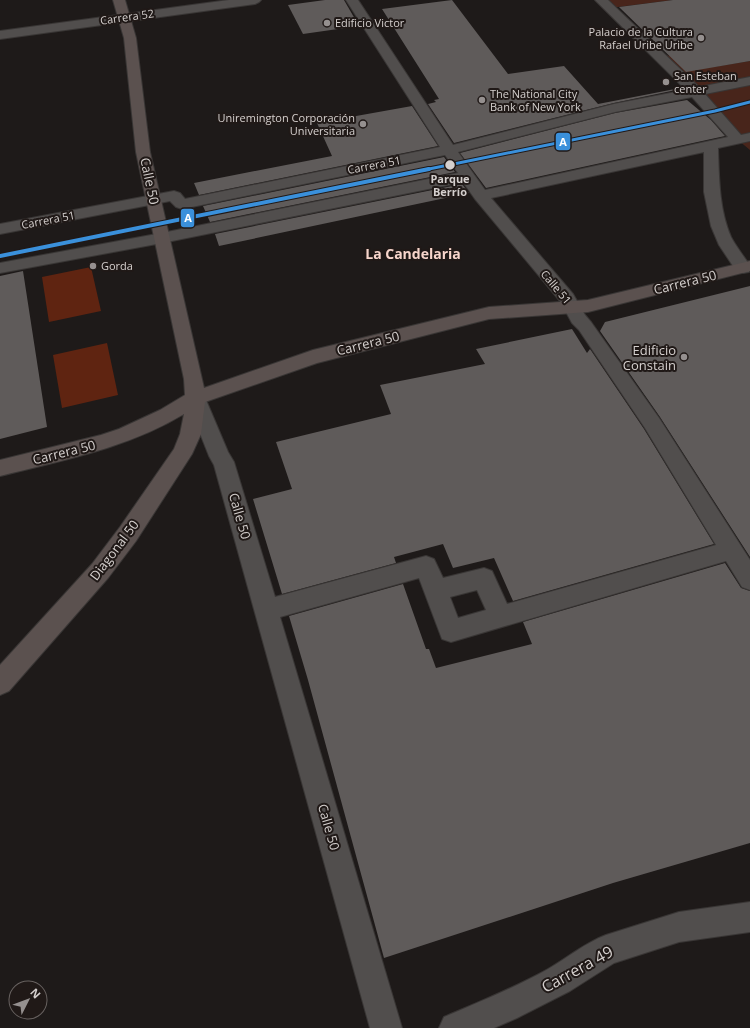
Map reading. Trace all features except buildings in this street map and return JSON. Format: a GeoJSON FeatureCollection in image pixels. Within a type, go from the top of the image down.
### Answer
{"type":"FeatureCollection","features":[{"type":"Feature","properties":{"kind":"main road","name":"Calle 50"},"geometry":{"type":"LineString","coordinates":[[119,0],[130,38],[144,152],[194,379],[196,398]]}},
{"type":"Feature","properties":{"kind":"main road","name":"Carrera 50"},"geometry":{"type":"LineString","coordinates":[[0,468],[103,442],[126,434],[160,418],[196,398],[313,357],[488,313],[572,307],[606,302],[746,267]]}},
{"type":"Feature","properties":{"kind":"main road","name":"Diagonal 50"},"geometry":{"type":"LineString","coordinates":[[0,683],[100,571],[128,534],[181,456],[191,429],[196,398]]}},
{"type":"Feature","properties":{"kind":"street","name":"Carrera 52"},"geometry":{"type":"LineString","coordinates":[[0,35],[255,0]]}},
{"type":"Feature","properties":{"kind":"street","name":"Calle 51"},"geometry":{"type":"LineString","coordinates":[[352,0],[449,150],[481,196],[558,290],[567,298],[578,319],[585,326],[652,423],[750,580]]}},
{"type":"Feature","properties":{"kind":"street"},"geometry":{"type":"LineString","coordinates":[[601,0],[744,139]]}},
{"type":"Feature","properties":{"kind":"street","name":"Carrera 51"},"geometry":{"type":"LineString","coordinates":[[0,229],[174,196],[182,204],[449,150],[614,108],[750,82]]}},
{"type":"Feature","properties":{"kind":"street"},"geometry":{"type":"LineString","coordinates":[[481,196],[744,139]]}},
{"type":"Feature","properties":{"kind":"street"},"geometry":{"type":"LineString","coordinates":[[711,146],[711,187],[714,210],[723,237],[732,252],[746,267]]}},
{"type":"Feature","properties":{"kind":"street"},"geometry":{"type":"LineString","coordinates":[[0,268],[162,238],[468,176]]}},
{"type":"Feature","properties":{"kind":"street","name":"Calle 50"},"geometry":{"type":"LineString","coordinates":[[196,398],[219,456],[224,462],[386,1028]]}},
{"type":"Feature","properties":{"kind":"street"},"geometry":{"type":"LineString","coordinates":[[267,610],[426,566],[450,630],[501,617],[731,550]]}},
{"type":"Feature","properties":{"kind":"street"},"geometry":{"type":"LineString","coordinates":[[436,590],[484,578],[501,617]]}},
{"type":"Feature","properties":{"kind":"street","name":"Carrera 49"},"geometry":{"type":"LineString","coordinates":[[455,1028],[506,1007],[559,980],[606,950],[679,927],[750,917]]}},
{"type":"Feature","properties":{"kind":"shaded area"},"geometry":{"type":"Polygon","coordinates":[[[601,0],[673,0],[610,8],[601,0]]]}},
{"type":"Feature","properties":{"kind":"shaded area"},"geometry":{"type":"Polygon","coordinates":[[[662,54],[713,67],[750,61],[750,150],[738,140],[662,54]]]}},
{"type":"Feature","properties":{"kind":"shaded area"},"geometry":{"type":"Polygon","coordinates":[[[91,267],[101,311],[49,322],[42,277],[91,267]]]}},
{"type":"Feature","properties":{"kind":"shaded area"},"geometry":{"type":"Polygon","coordinates":[[[107,343],[118,395],[62,408],[53,355],[107,343]]]}},
{"type":"Feature","properties":{"kind":"transit line","name":"A"},"geometry":{"type":"LineString","coordinates":[[0,256],[715,111],[750,102]]}},
{"type":"Feature","properties":{"kind":"place","name":"Edificio Victor"},"geometry":{"type":"Point","coordinates":[327,23]}},
{"type":"Feature","properties":{"kind":"place","name":"Palacio de la Cultura Rafael Uribe Uribe"},"geometry":{"type":"Point","coordinates":[701,38]}},
{"type":"Feature","properties":{"kind":"place","name":"San Esteban center"},"geometry":{"type":"Point","coordinates":[666,82]}},
{"type":"Feature","properties":{"kind":"place","name":"The National City Bank of New York"},"geometry":{"type":"Point","coordinates":[482,100]}},
{"type":"Feature","properties":{"kind":"place","name":"Uniremington Corporación Universitaria"},"geometry":{"type":"Point","coordinates":[363,124]}},
{"type":"Feature","properties":{"kind":"place","name":"Parque Berrío"},"geometry":{"type":"Point","coordinates":[450,165]}},
{"type":"Feature","properties":{"kind":"place","name":"Gorda"},"geometry":{"type":"Point","coordinates":[93,266]}},
{"type":"Feature","properties":{"kind":"place","name":"Edificio Constain"},"geometry":{"type":"Point","coordinates":[684,357]}},
{"type":"Feature","properties":{"kind":"district","name":"La Candelaria"},"geometry":{"type":"Point","coordinates":[413,254]}}]}
